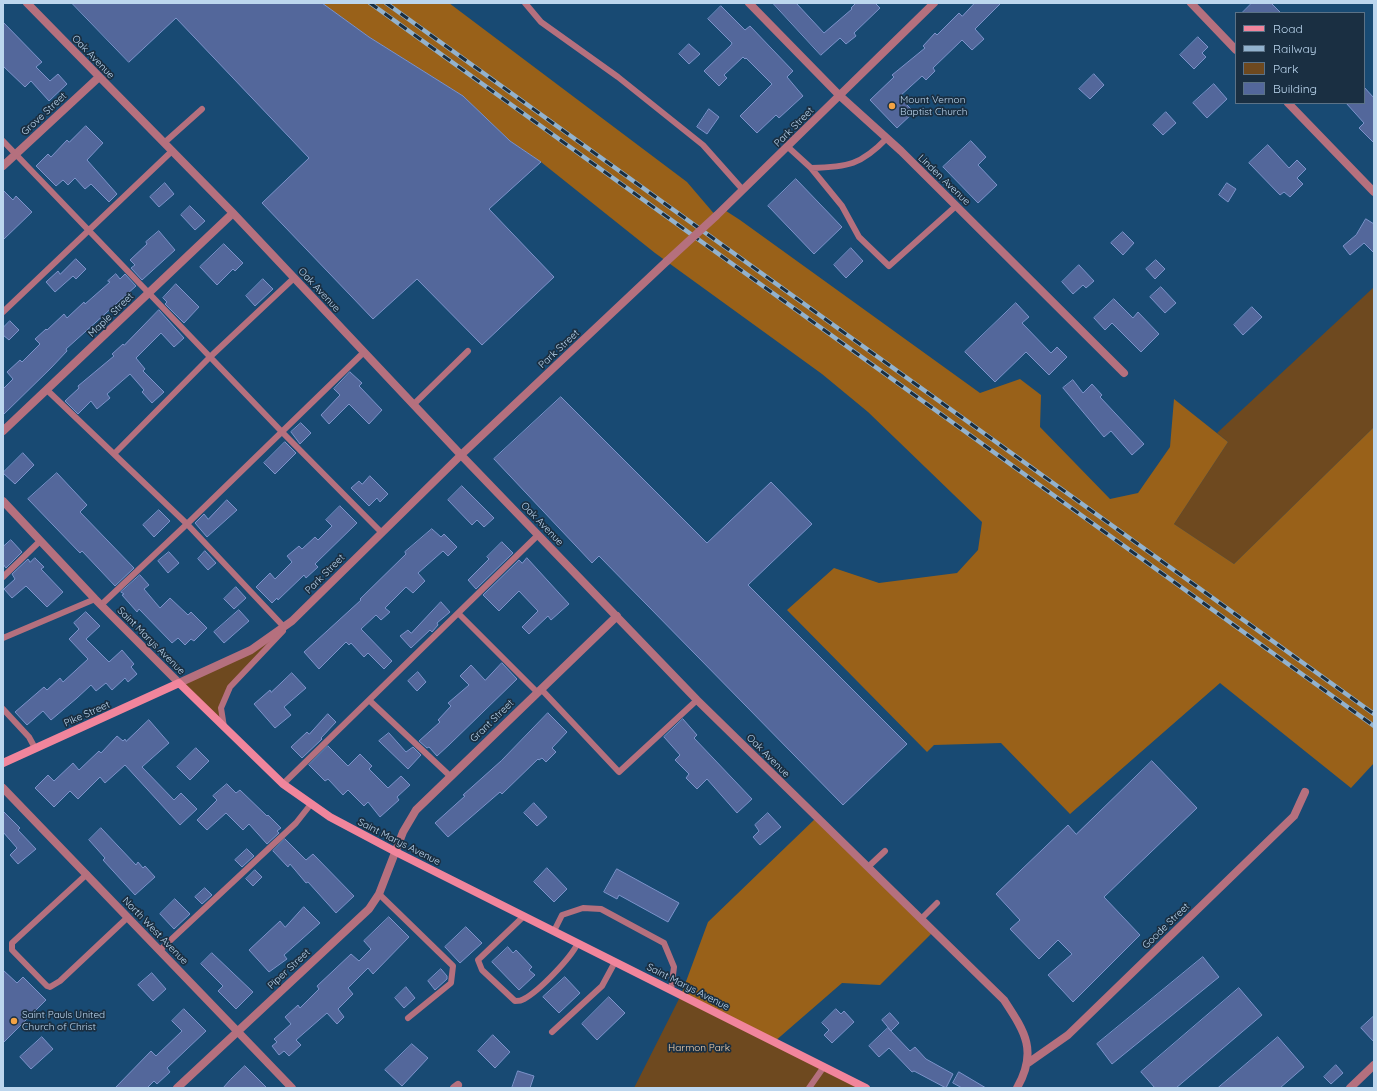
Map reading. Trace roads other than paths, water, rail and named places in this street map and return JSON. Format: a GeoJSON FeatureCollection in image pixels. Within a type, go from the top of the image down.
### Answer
{"type":"FeatureCollection","features":[{"type":"Feature","properties":{"kind":"main road","name":"Saint Marys Avenue"},"geometry":{"type":"LineString","coordinates":[[179,683],[283,784],[330,817],[554,932],[616,962],[823,1068],[866,1088]]}},
{"type":"Feature","properties":{"kind":"main road","name":"Pike Street"},"geometry":{"type":"LineString","coordinates":[[3,763],[179,683]]}},
{"type":"Feature","properties":{"kind":"street","name":"Oak Avenue"},"geometry":{"type":"LineString","coordinates":[[27,3],[233,213],[413,405],[697,700],[1004,1000],[1019,1022],[1027,1042],[1028,1064]]}},
{"type":"Feature","properties":{"kind":"street","name":"Linden Avenue"},"geometry":{"type":"LineString","coordinates":[[749,3],[839,95],[887,138],[1124,373]]}},
{"type":"Feature","properties":{"kind":"street","name":"Park Street"},"geometry":{"type":"LineString","coordinates":[[179,683],[251,650],[292,621],[461,455],[788,147],[839,95],[934,3]]}},
{"type":"Feature","properties":{"kind":"street"},"geometry":{"type":"LineString","coordinates":[[1191,3],[1235,49]]}},
{"type":"Feature","properties":{"kind":"street","name":"Grove Street"},"geometry":{"type":"LineString","coordinates":[[3,166],[99,77]]}},
{"type":"Feature","properties":{"kind":"street"},"geometry":{"type":"LineString","coordinates":[[1289,104],[1374,192]]}},
{"type":"Feature","properties":{"kind":"street","name":"Maple Street"},"geometry":{"type":"LineString","coordinates":[[3,431],[233,213]]}},
{"type":"Feature","properties":{"kind":"street","name":"Saint Marys Avenue"},"geometry":{"type":"LineString","coordinates":[[3,501],[95,599],[179,683]]}},
{"type":"Feature","properties":{"kind":"street","name":"Grant Street"},"geometry":{"type":"LineString","coordinates":[[396,852],[403,832],[416,810],[617,616]]}},
{"type":"Feature","properties":{"kind":"street","name":"North West Avenue"},"geometry":{"type":"LineString","coordinates":[[3,788],[292,1088]]}},
{"type":"Feature","properties":{"kind":"street","name":"Goode Street"},"geometry":{"type":"LineString","coordinates":[[1028,1064],[1068,1036],[1294,816],[1305,792]]}},
{"type":"Feature","properties":{"kind":"street","name":"Piper Street"},"geometry":{"type":"LineString","coordinates":[[177,1088],[369,909],[379,894],[396,852]]}},
{"type":"Feature","properties":{"kind":"street"},"geometry":{"type":"LineString","coordinates":[[1017,1088],[1028,1064]]}},
{"type":"Feature","properties":{"kind":"street"},"geometry":{"type":"LineString","coordinates":[[1350,1088],[1374,1065]]}},
{"type":"Feature","properties":{"kind":"lane"},"geometry":{"type":"LineString","coordinates":[[525,3],[541,22],[618,77],[703,145],[743,190]]}},
{"type":"Feature","properties":{"kind":"lane"},"geometry":{"type":"LineString","coordinates":[[164,143],[202,109]]}},
{"type":"Feature","properties":{"kind":"lane"},"geometry":{"type":"LineString","coordinates":[[811,168],[833,168],[857,163],[873,152],[887,138]]}},
{"type":"Feature","properties":{"kind":"lane"},"geometry":{"type":"LineString","coordinates":[[3,141],[282,432],[382,533]]}},
{"type":"Feature","properties":{"kind":"lane"},"geometry":{"type":"LineString","coordinates":[[788,147],[811,168],[842,206],[859,237],[889,266],[956,206]]}},
{"type":"Feature","properties":{"kind":"lane"},"geometry":{"type":"LineString","coordinates":[[3,312],[172,151]]}},
{"type":"Feature","properties":{"kind":"lane"},"geometry":{"type":"LineString","coordinates":[[114,454],[210,357],[294,278]]}},
{"type":"Feature","properties":{"kind":"lane"},"geometry":{"type":"LineString","coordinates":[[413,405],[468,351]]}},
{"type":"Feature","properties":{"kind":"lane"},"geometry":{"type":"LineString","coordinates":[[101,605],[187,524],[364,352]]}},
{"type":"Feature","properties":{"kind":"lane"},"geometry":{"type":"LineString","coordinates":[[47,390],[187,524],[284,627]]}},
{"type":"Feature","properties":{"kind":"lane"},"geometry":{"type":"LineString","coordinates":[[283,784],[538,535]]}},
{"type":"Feature","properties":{"kind":"lane"},"geometry":{"type":"LineString","coordinates":[[3,577],[40,541]]}},
{"type":"Feature","properties":{"kind":"lane"},"geometry":{"type":"LineString","coordinates":[[3,638],[95,599]]}},
{"type":"Feature","properties":{"kind":"lane"},"geometry":{"type":"LineString","coordinates":[[458,613],[539,691],[619,772],[697,700]]}},
{"type":"Feature","properties":{"kind":"lane"},"geometry":{"type":"LineString","coordinates":[[225,729],[221,708],[230,687],[292,621]]}},
{"type":"Feature","properties":{"kind":"lane"},"geometry":{"type":"LineString","coordinates":[[369,700],[450,776]]}},
{"type":"Feature","properties":{"kind":"lane"},"geometry":{"type":"LineString","coordinates":[[3,709],[29,737],[35,748]]}},
{"type":"Feature","properties":{"kind":"lane"},"geometry":{"type":"LineString","coordinates":[[160,950],[296,823],[312,804]]}},
{"type":"Feature","properties":{"kind":"lane"},"geometry":{"type":"LineString","coordinates":[[868,867],[885,851]]}},
{"type":"Feature","properties":{"kind":"lane"},"geometry":{"type":"LineString","coordinates":[[86,874],[12,943],[12,950],[47,986],[50,987],[60,981],[128,917]]}},
{"type":"Feature","properties":{"kind":"lane"},"geometry":{"type":"LineString","coordinates":[[379,894],[453,966],[451,983],[408,1018]]}},
{"type":"Feature","properties":{"kind":"lane"},"geometry":{"type":"LineString","coordinates":[[921,919],[937,903]]}},
{"type":"Feature","properties":{"kind":"lane"},"geometry":{"type":"LineString","coordinates":[[554,932],[562,915],[583,908],[601,909],[664,943],[674,967],[671,990]]}},
{"type":"Feature","properties":{"kind":"lane"},"geometry":{"type":"LineString","coordinates":[[524,916],[478,960],[482,970],[515,1001],[523,1000],[537,989],[572,954],[578,943]]}},
{"type":"Feature","properties":{"kind":"lane"},"geometry":{"type":"LineString","coordinates":[[552,1032],[602,986],[616,962]]}},
{"type":"Feature","properties":{"kind":"lane"},"geometry":{"type":"LineString","coordinates":[[809,1088],[823,1068]]}},
{"type":"Feature","properties":{"kind":"railway"},"geometry":{"type":"LineString","coordinates":[[370,3],[1374,726]]}},
{"type":"Feature","properties":{"kind":"railway"},"geometry":{"type":"LineString","coordinates":[[386,3],[1374,714]]}},
{"type":"Feature","properties":{"kind":"place","name":"Mount Vernon Baptist Church"},"geometry":{"type":"Point","coordinates":[892,106]}},
{"type":"Feature","properties":{"kind":"place","name":"Saint Pauls United Church of Christ"},"geometry":{"type":"Point","coordinates":[14,1021]}},
{"type":"Feature","properties":{"kind":"park label","name":"Harmon Park"},"geometry":{"type":"Point","coordinates":[699,1048]}}]}
